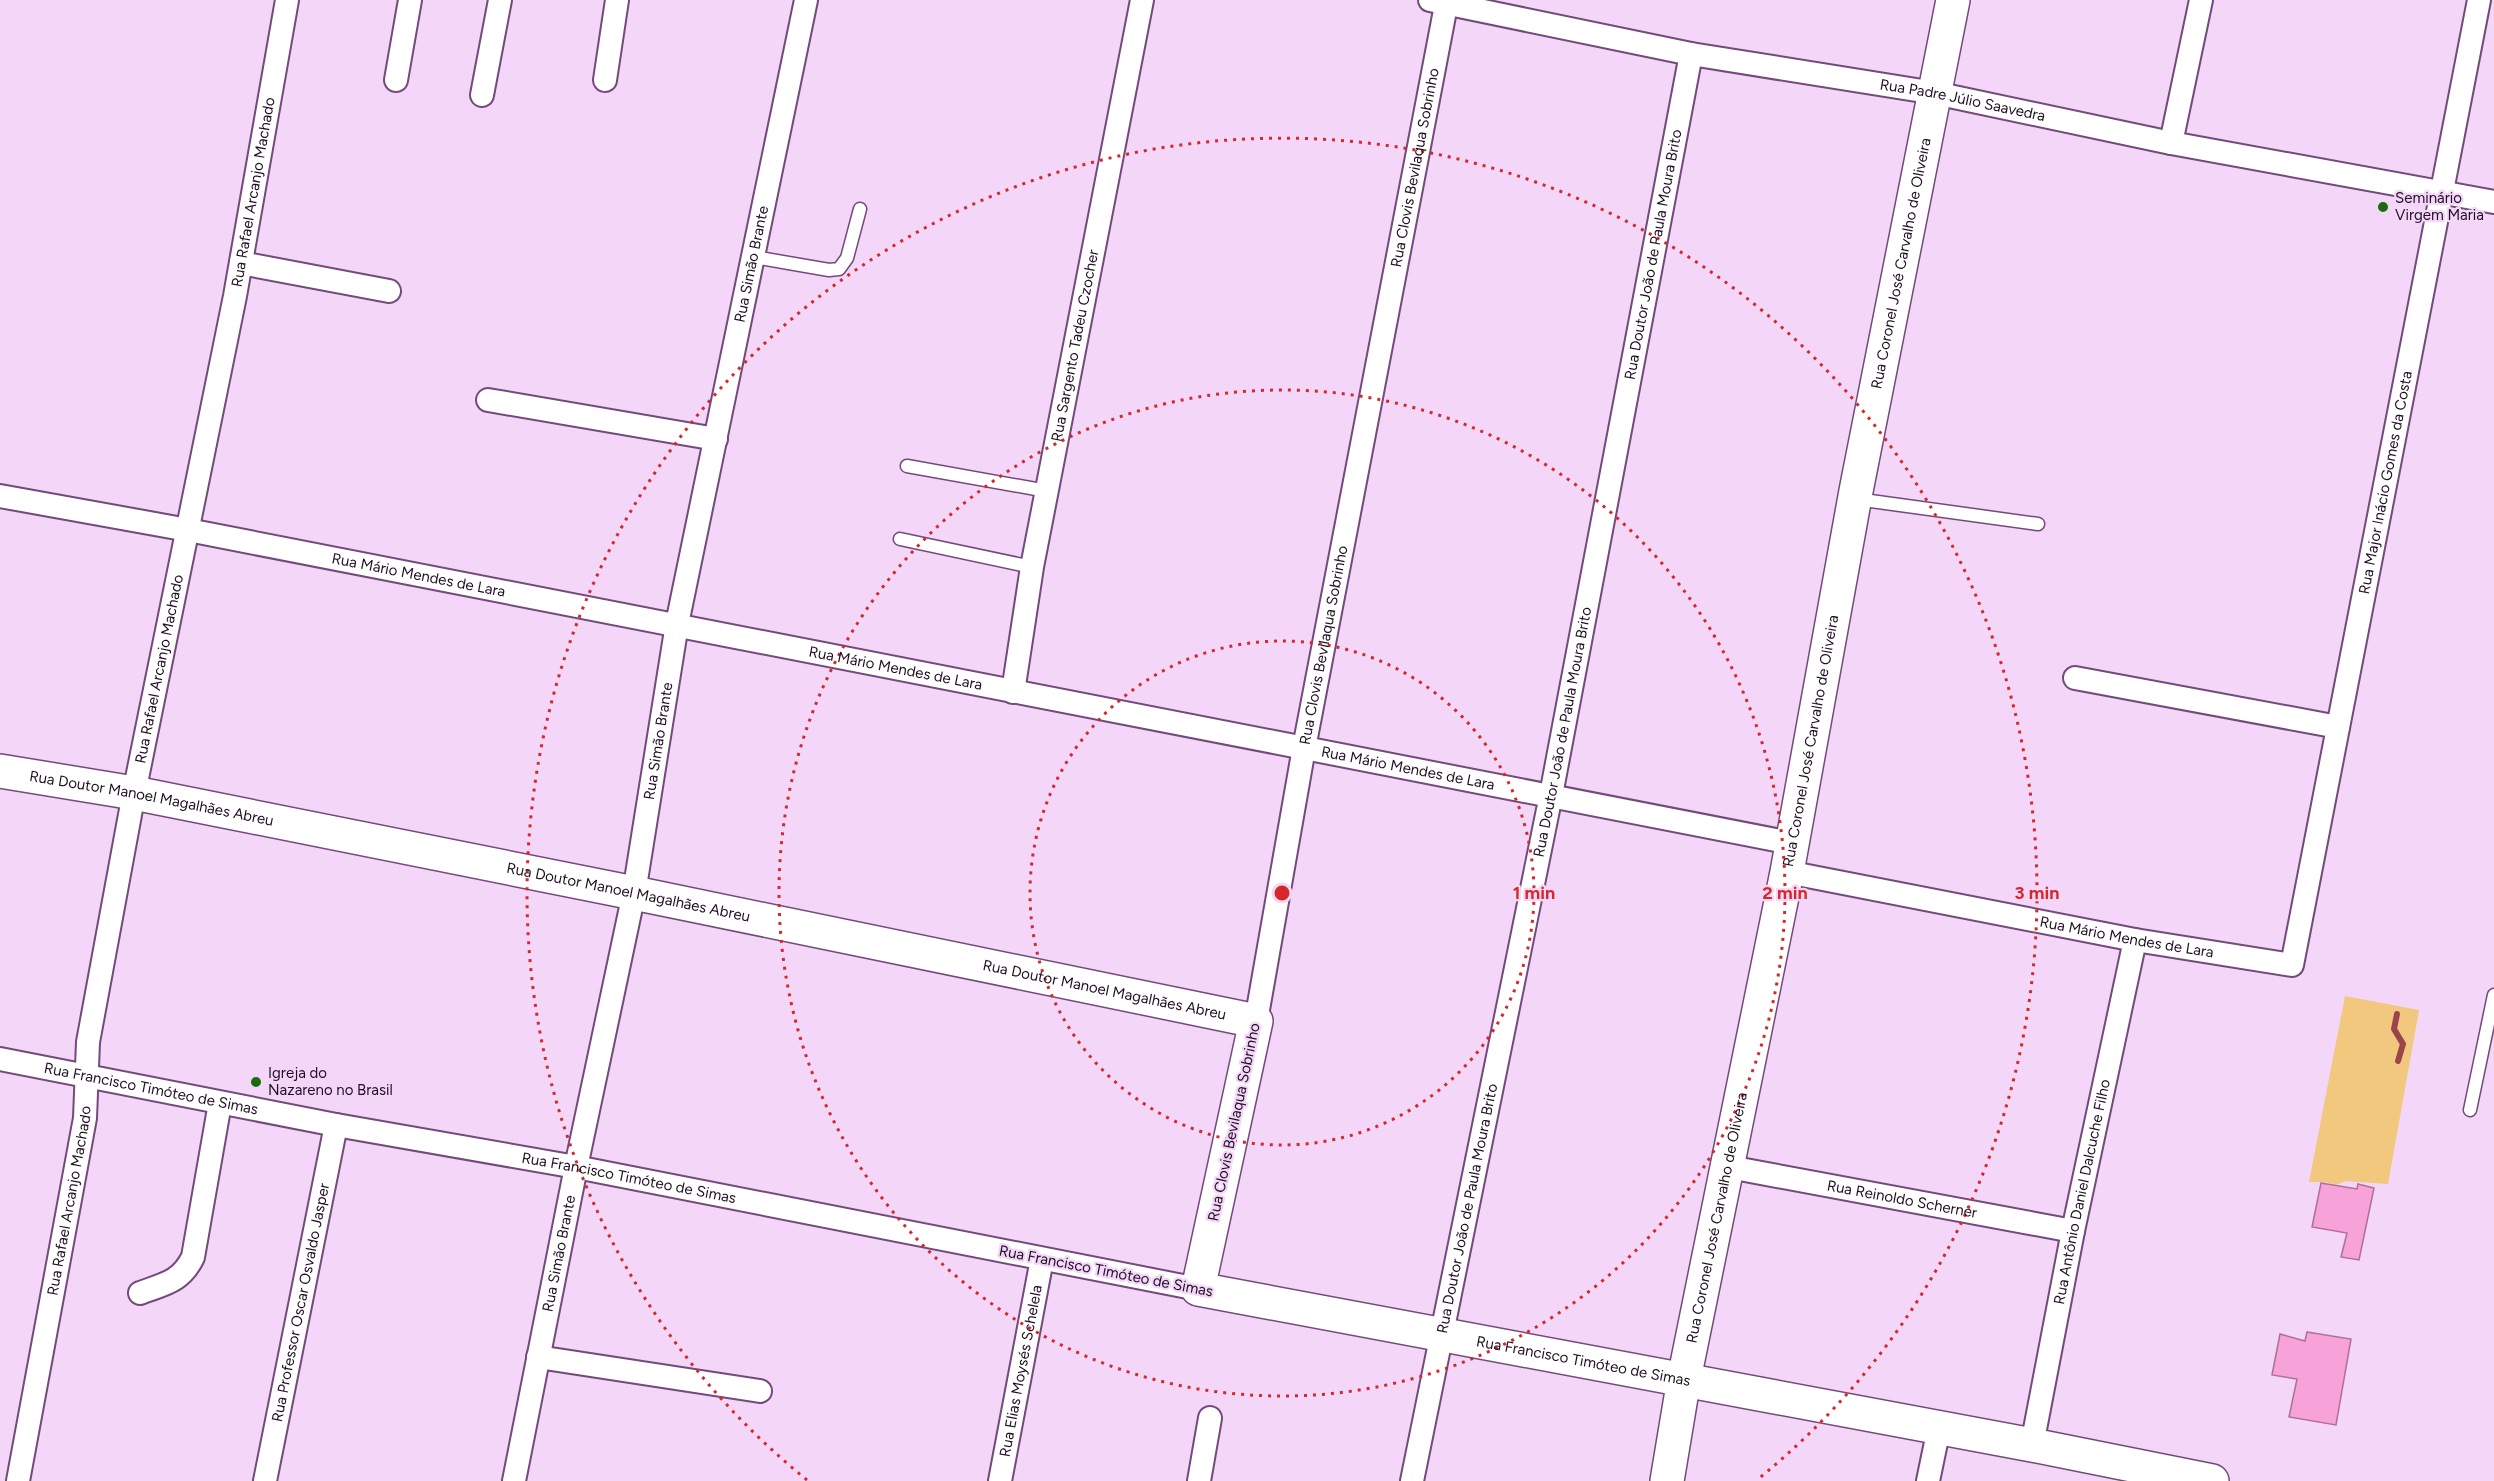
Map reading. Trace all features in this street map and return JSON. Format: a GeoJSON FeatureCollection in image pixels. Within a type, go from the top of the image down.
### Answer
{"type":"FeatureCollection","features":[{"type":"Feature","properties":{"kind":"street","name":"Rua Rafael Arcanjo Machado"},"geometry":{"type":"LineString","coordinates":[[18,1481],[85,1118],[88,1042],[134,793],[241,262],[286,0]]}},
{"type":"Feature","properties":{"kind":"street"},"geometry":{"type":"LineString","coordinates":[[396,80],[410,0]]}},
{"type":"Feature","properties":{"kind":"street"},"geometry":{"type":"LineString","coordinates":[[482,95],[500,0]]}},
{"type":"Feature","properties":{"kind":"street"},"geometry":{"type":"LineString","coordinates":[[604,80],[617,0]]}},
{"type":"Feature","properties":{"kind":"street","name":"Rua Simão Brante"},"geometry":{"type":"LineString","coordinates":[[514,1481],[576,1167],[634,893],[677,624],[806,0]]}},
{"type":"Feature","properties":{"kind":"street","name":"Rua Sargento Tadeu Czocher"},"geometry":{"type":"LineString","coordinates":[[1013,692],[1032,567],[1142,0]]}},
{"type":"Feature","properties":{"kind":"street","name":"Rua Coronel José Carvalho de Oliveira"},"geometry":{"type":"LineString","coordinates":[[1667,1481],[1684,1379],[1729,1167],[1855,499],[1953,0]]}},
{"type":"Feature","properties":{"kind":"street"},"geometry":{"type":"LineString","coordinates":[[2171,143],[2201,0]]}},
{"type":"Feature","properties":{"kind":"street","name":"Rua Major Inácio Gomes da Costa"},"geometry":{"type":"LineString","coordinates":[[2292,965],[2479,0]]}},
{"type":"Feature","properties":{"kind":"street","name":"Rua Padre Júlio Saavedra"},"geometry":{"type":"LineString","coordinates":[[1441,1],[1691,54],[1935,93],[2171,143],[2494,202]]}},
{"type":"Feature","properties":{"kind":"street","name":"Rua Clovis Bevilaqua Sobrinho"},"geometry":{"type":"LineString","coordinates":[[1198,1289],[1256,1021],[1441,1]]}},
{"type":"Feature","properties":{"kind":"street","name":"Rua Doutor João de Paula Moura Brito"},"geometry":{"type":"LineString","coordinates":[[1412,1481],[1551,795],[1691,54]]}},
{"type":"Feature","properties":{"kind":"street"},"geometry":{"type":"LineString","coordinates":[[241,262],[389,291]]}},
{"type":"Feature","properties":{"kind":"street"},"geometry":{"type":"LineString","coordinates":[[488,400],[716,439]]}},
{"type":"Feature","properties":{"kind":"street","name":"Rua Mário Mendes de Lara"},"geometry":{"type":"LineString","coordinates":[[0,496],[677,624],[1013,692],[1551,795],[1789,858],[2135,940],[2292,965]]}},
{"type":"Feature","properties":{"kind":"street"},"geometry":{"type":"LineString","coordinates":[[2075,678],[2338,727]]}},
{"type":"Feature","properties":{"kind":"street","name":"Rua Doutor Manoel Magalhães Abreu"},"geometry":{"type":"LineString","coordinates":[[0,771],[134,793],[1256,1021]]}},
{"type":"Feature","properties":{"kind":"street","name":"Rua Antônio Daniel Dalcuche Filho"},"geometry":{"type":"LineString","coordinates":[[2032,1445],[2073,1231],[2135,940]]}},
{"type":"Feature","properties":{"kind":"street","name":"Rua Francisco Timóteo de Simas"},"geometry":{"type":"LineString","coordinates":[[0,1059],[336,1125],[576,1167],[1198,1289],[2032,1445],[2203,1480]]}},
{"type":"Feature","properties":{"kind":"street"},"geometry":{"type":"LineString","coordinates":[[140,1293],[173,1281],[186,1272],[193,1257],[220,1102]]}},
{"type":"Feature","properties":{"kind":"street","name":"Rua Professor Oscar Osvaldo Jasper"},"geometry":{"type":"LineString","coordinates":[[265,1481],[336,1125]]}},
{"type":"Feature","properties":{"kind":"street","name":"Rua Reinoldo Scherner"},"geometry":{"type":"LineString","coordinates":[[1729,1167],[2073,1231]]}},
{"type":"Feature","properties":{"kind":"street","name":"Rua Elias Moysés Schelela"},"geometry":{"type":"LineString","coordinates":[[1003,1480],[1042,1259]]}},
{"type":"Feature","properties":{"kind":"street"},"geometry":{"type":"LineString","coordinates":[[538,1357],[760,1391]]}},
{"type":"Feature","properties":{"kind":"street"},"geometry":{"type":"LineString","coordinates":[[1199,1481],[1210,1418]]}},
{"type":"Feature","properties":{"kind":"street"},"geometry":{"type":"LineString","coordinates":[[1929,1481],[1939,1428]]}},
{"type":"Feature","properties":{"kind":"lane"},"geometry":{"type":"LineString","coordinates":[[754,257],[829,270],[839,269],[847,258],[860,209]]}},
{"type":"Feature","properties":{"kind":"lane"},"geometry":{"type":"LineString","coordinates":[[907,466],[1047,490]]}},
{"type":"Feature","properties":{"kind":"lane"},"geometry":{"type":"LineString","coordinates":[[1855,499],[2038,524]]}},
{"type":"Feature","properties":{"kind":"lane"},"geometry":{"type":"LineString","coordinates":[[900,539],[1032,567]]}},
{"type":"Feature","properties":{"kind":"lane"},"geometry":{"type":"LineString","coordinates":[[2470,1110],[2494,995]]}},
{"type":"Feature","properties":{"kind":"shaded area"},"geometry":{"type":"Polygon","coordinates":[[[2345,996],[2419,1010],[2388,1184],[2346,1181],[2336,1185],[2326,1182],[2309,1182],[2345,996]]]}},
{"type":"Feature","properties":{"kind":"building"},"geometry":{"type":"Polygon","coordinates":[[[2321,1183],[2357,1189],[2358,1184],[2374,1188],[2359,1260],[2341,1257],[2347,1233],[2312,1227],[2321,1183]]]}},
{"type":"Feature","properties":{"kind":"building"},"geometry":{"type":"Polygon","coordinates":[[[2307,1332],[2351,1339],[2336,1425],[2289,1417],[2297,1379],[2272,1375],[2280,1334],[2305,1341],[2307,1332]]]}},
{"type":"Feature","properties":{"kind":"waterway"},"geometry":{"type":"LineString","coordinates":[[2397,1014],[2394,1029],[2403,1044],[2398,1061]]}},
{"type":"Feature","properties":{"kind":"place","name":"Seminário Virgem Maria"},"geometry":{"type":"Point","coordinates":[2383,207]}},
{"type":"Feature","properties":{"kind":"place","name":"Igreja do Nazareno no Brasil"},"geometry":{"type":"Point","coordinates":[256,1082]}}]}
